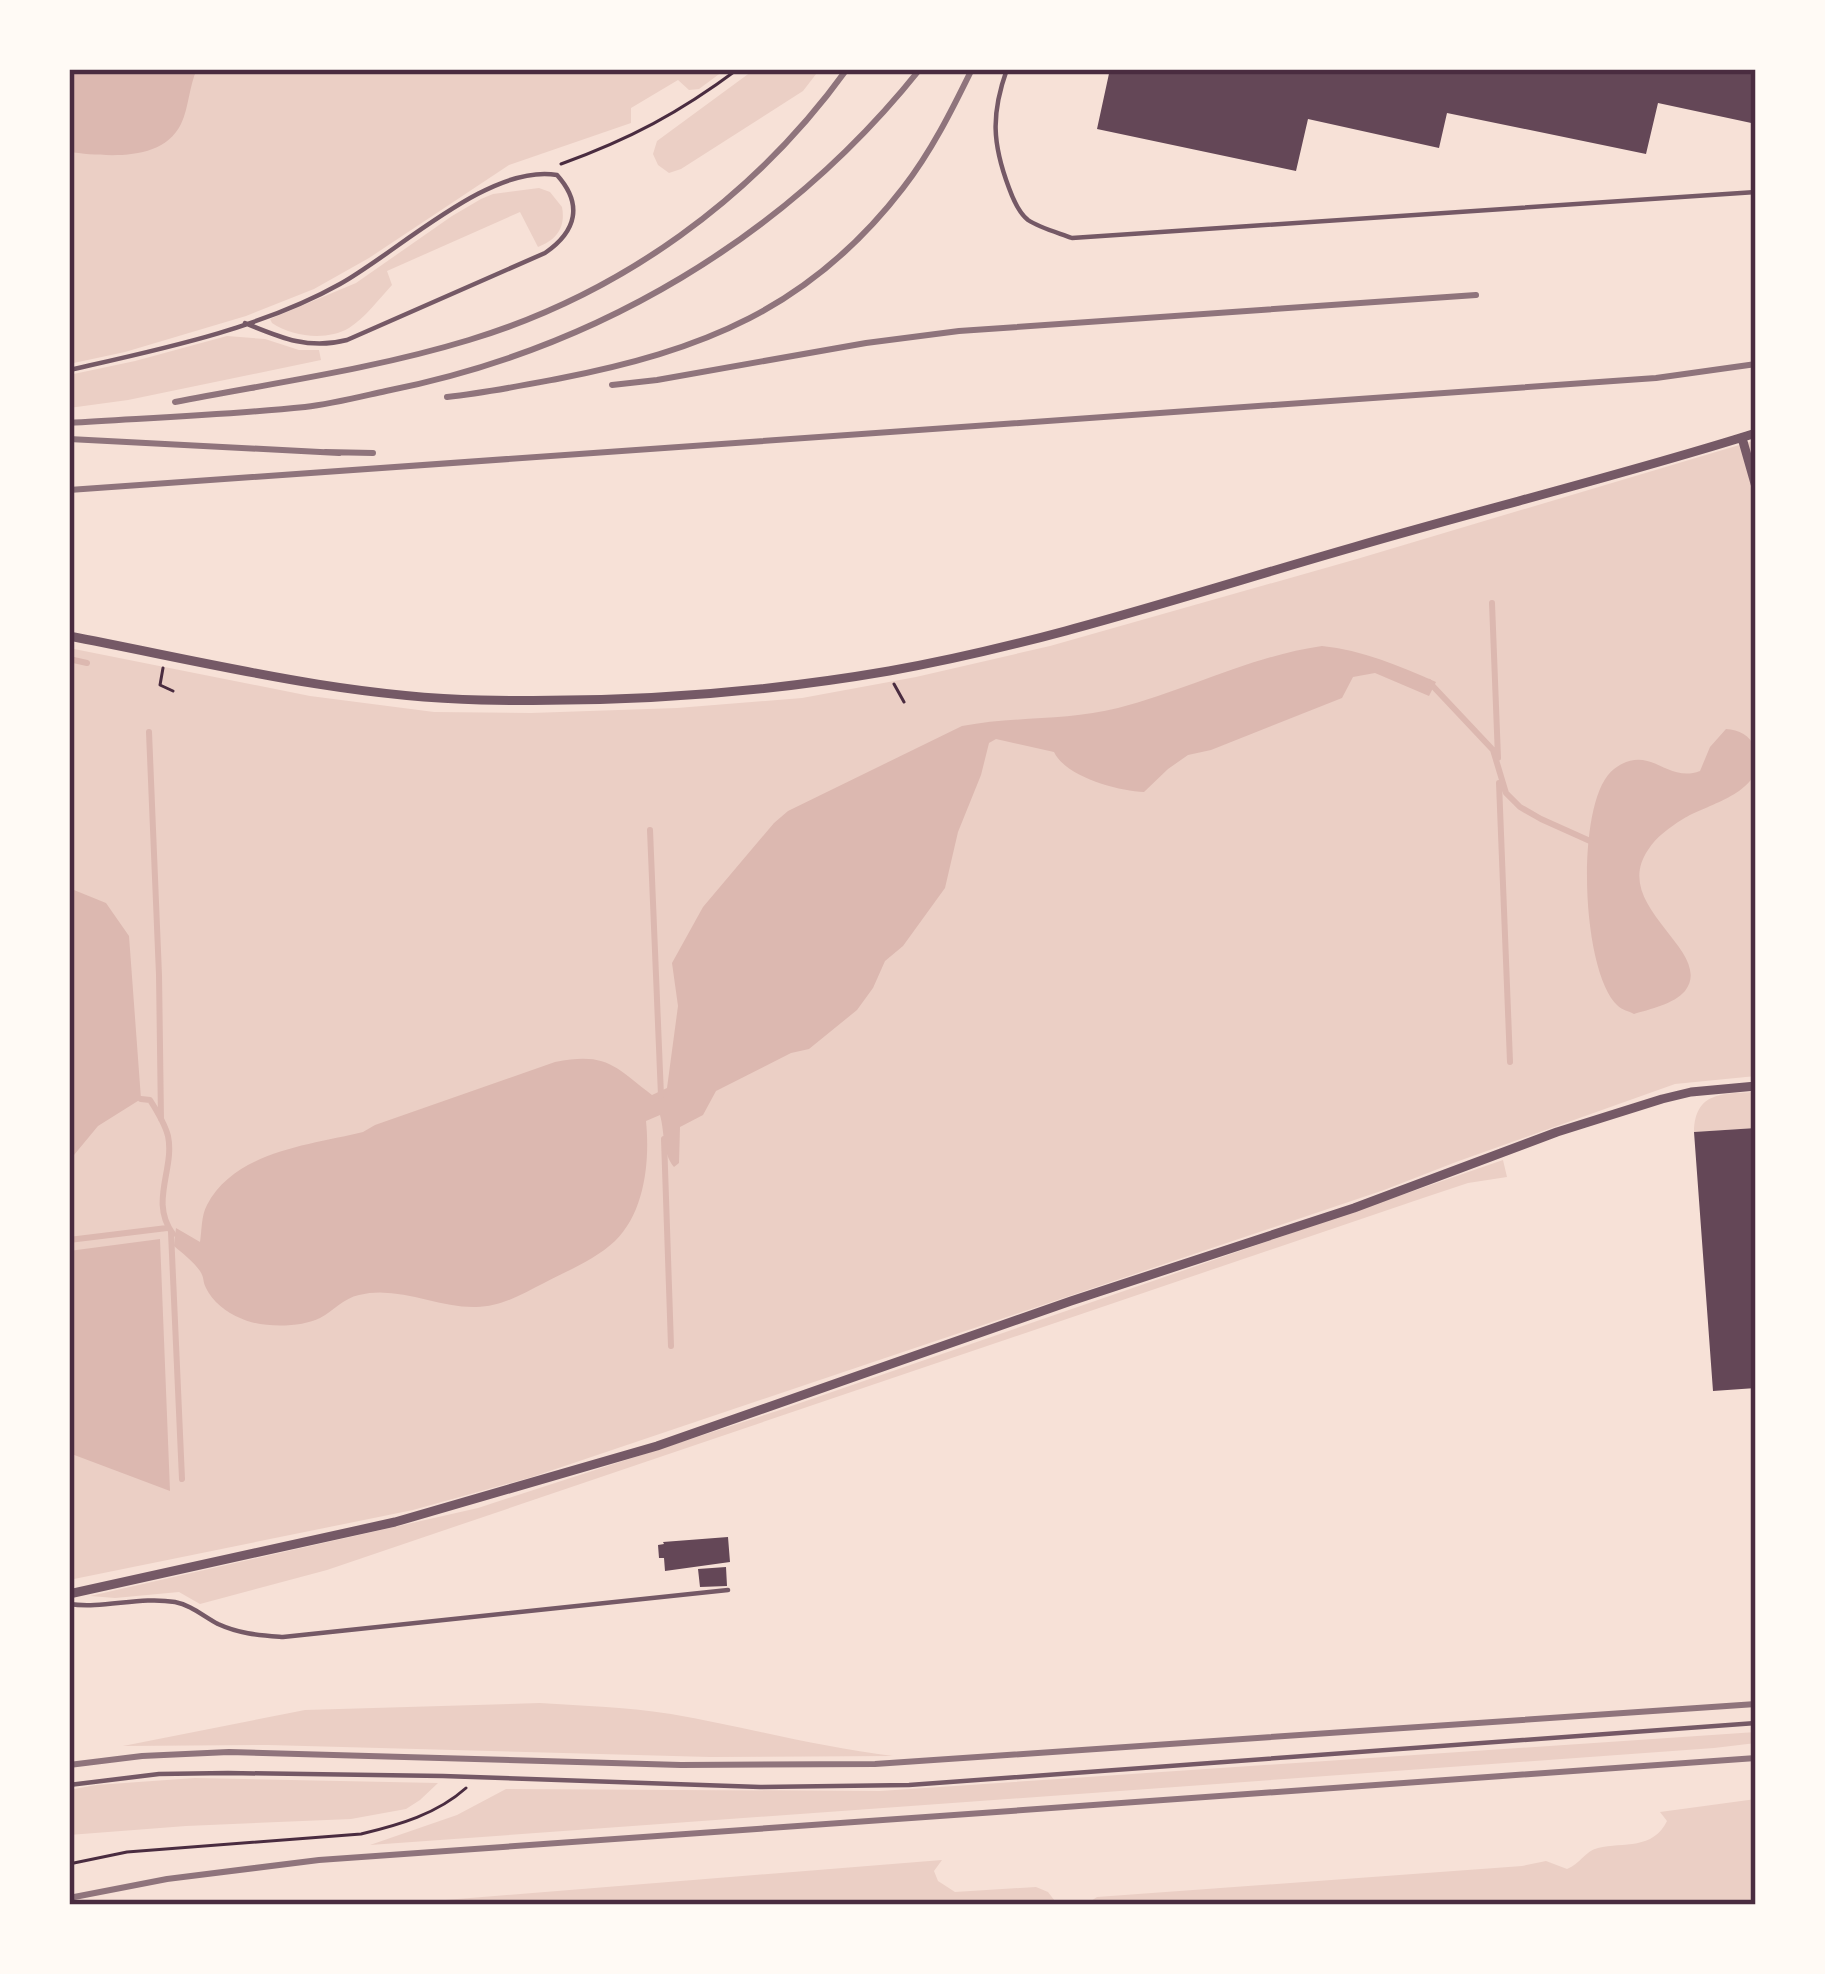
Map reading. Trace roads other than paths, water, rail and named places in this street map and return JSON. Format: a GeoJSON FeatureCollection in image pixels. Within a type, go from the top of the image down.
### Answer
{"type":"FeatureCollection","features":[{"type":"Feature","properties":{"kind":"street"},"geometry":{"type":"LineString","coordinates":[[69,635],[331,686],[476,700],[665,697],[814,682],[889,671],[1058,633],[1756,434]]}},
{"type":"Feature","properties":{"kind":"street"},"geometry":{"type":"LineString","coordinates":[[1742,438],[1756,487]]}},
{"type":"Feature","properties":{"kind":"street"},"geometry":{"type":"LineString","coordinates":[[69,1594],[395,1522],[657,1446],[1354,1208],[1557,1132],[1691,1092],[1756,1086]]}},
{"type":"Feature","properties":{"kind":"lane"},"geometry":{"type":"LineString","coordinates":[[1007,69],[996,98],[994,132],[1014,202],[1027,219],[1072,238],[1756,192]]}},
{"type":"Feature","properties":{"kind":"lane"},"geometry":{"type":"LineString","coordinates":[[69,370],[245,323],[339,285],[487,188],[539,172],[556,175],[565,184],[574,213],[559,243],[347,340],[309,346],[245,323]]}},
{"type":"Feature","properties":{"kind":"lane"},"geometry":{"type":"LineString","coordinates":[[69,1604],[171,1601],[242,1634],[283,1637],[728,1590]]}},
{"type":"Feature","properties":{"kind":"lane"},"geometry":{"type":"LineString","coordinates":[[69,1785],[159,1774],[228,1773],[721,1786],[909,1785],[1756,1724]]}},
{"type":"Feature","properties":{"kind":"waterway"},"geometry":{"type":"LineString","coordinates":[[1492,603],[1498,758]]}},
{"type":"Feature","properties":{"kind":"waterway"},"geometry":{"type":"LineString","coordinates":[[69,659],[87,663]]}},
{"type":"Feature","properties":{"kind":"waterway"},"geometry":{"type":"LineString","coordinates":[[1429,682],[1493,750],[1506,793],[1520,807],[1590,841]]}},
{"type":"Feature","properties":{"kind":"waterway"},"geometry":{"type":"LineString","coordinates":[[149,732],[161,1119]]}},
{"type":"Feature","properties":{"kind":"waterway"},"geometry":{"type":"LineString","coordinates":[[1499,783],[1510,1062]]}},
{"type":"Feature","properties":{"kind":"waterway"},"geometry":{"type":"LineString","coordinates":[[650,830],[661,1096]]}},
{"type":"Feature","properties":{"kind":"waterway"},"geometry":{"type":"LineString","coordinates":[[141,1099],[150,1100],[168,1136],[163,1210],[173,1234]]}},
{"type":"Feature","properties":{"kind":"waterway"},"geometry":{"type":"LineString","coordinates":[[664,1139],[671,1346]]}},
{"type":"Feature","properties":{"kind":"waterway"},"geometry":{"type":"LineString","coordinates":[[69,1240],[167,1228]]}},
{"type":"Feature","properties":{"kind":"waterway"},"geometry":{"type":"LineString","coordinates":[[171,1232],[182,1479]]}},
{"type":"Feature","properties":{"kind":"railway"},"geometry":{"type":"LineString","coordinates":[[175,402],[433,350],[525,320],[579,296],[680,236],[727,199],[810,116],[847,69]]}},
{"type":"Feature","properties":{"kind":"railway"},"geometry":{"type":"LineString","coordinates":[[69,423],[325,404],[464,372],[539,347],[682,278],[747,234],[867,130],[920,69]]}},
{"type":"Feature","properties":{"kind":"railway"},"geometry":{"type":"LineString","coordinates":[[447,397],[557,379],[659,354],[705,338],[791,294],[867,230],[903,188],[972,69]]}},
{"type":"Feature","properties":{"kind":"railway"},"geometry":{"type":"LineString","coordinates":[[612,385],[959,331],[1476,295]]}},
{"type":"Feature","properties":{"kind":"railway"},"geometry":{"type":"LineString","coordinates":[[69,490],[1656,378],[1756,364]]}},
{"type":"Feature","properties":{"kind":"railway"},"geometry":{"type":"LineString","coordinates":[[69,439],[339,453]]}},
{"type":"Feature","properties":{"kind":"railway"},"geometry":{"type":"LineString","coordinates":[[325,452],[373,453]]}},
{"type":"Feature","properties":{"kind":"railway"},"geometry":{"type":"LineString","coordinates":[[69,1765],[229,1752],[681,1765],[875,1764],[1756,1704]]}},
{"type":"Feature","properties":{"kind":"railway"},"geometry":{"type":"LineString","coordinates":[[69,1898],[167,1879],[319,1860],[1756,1758]]}}]}
